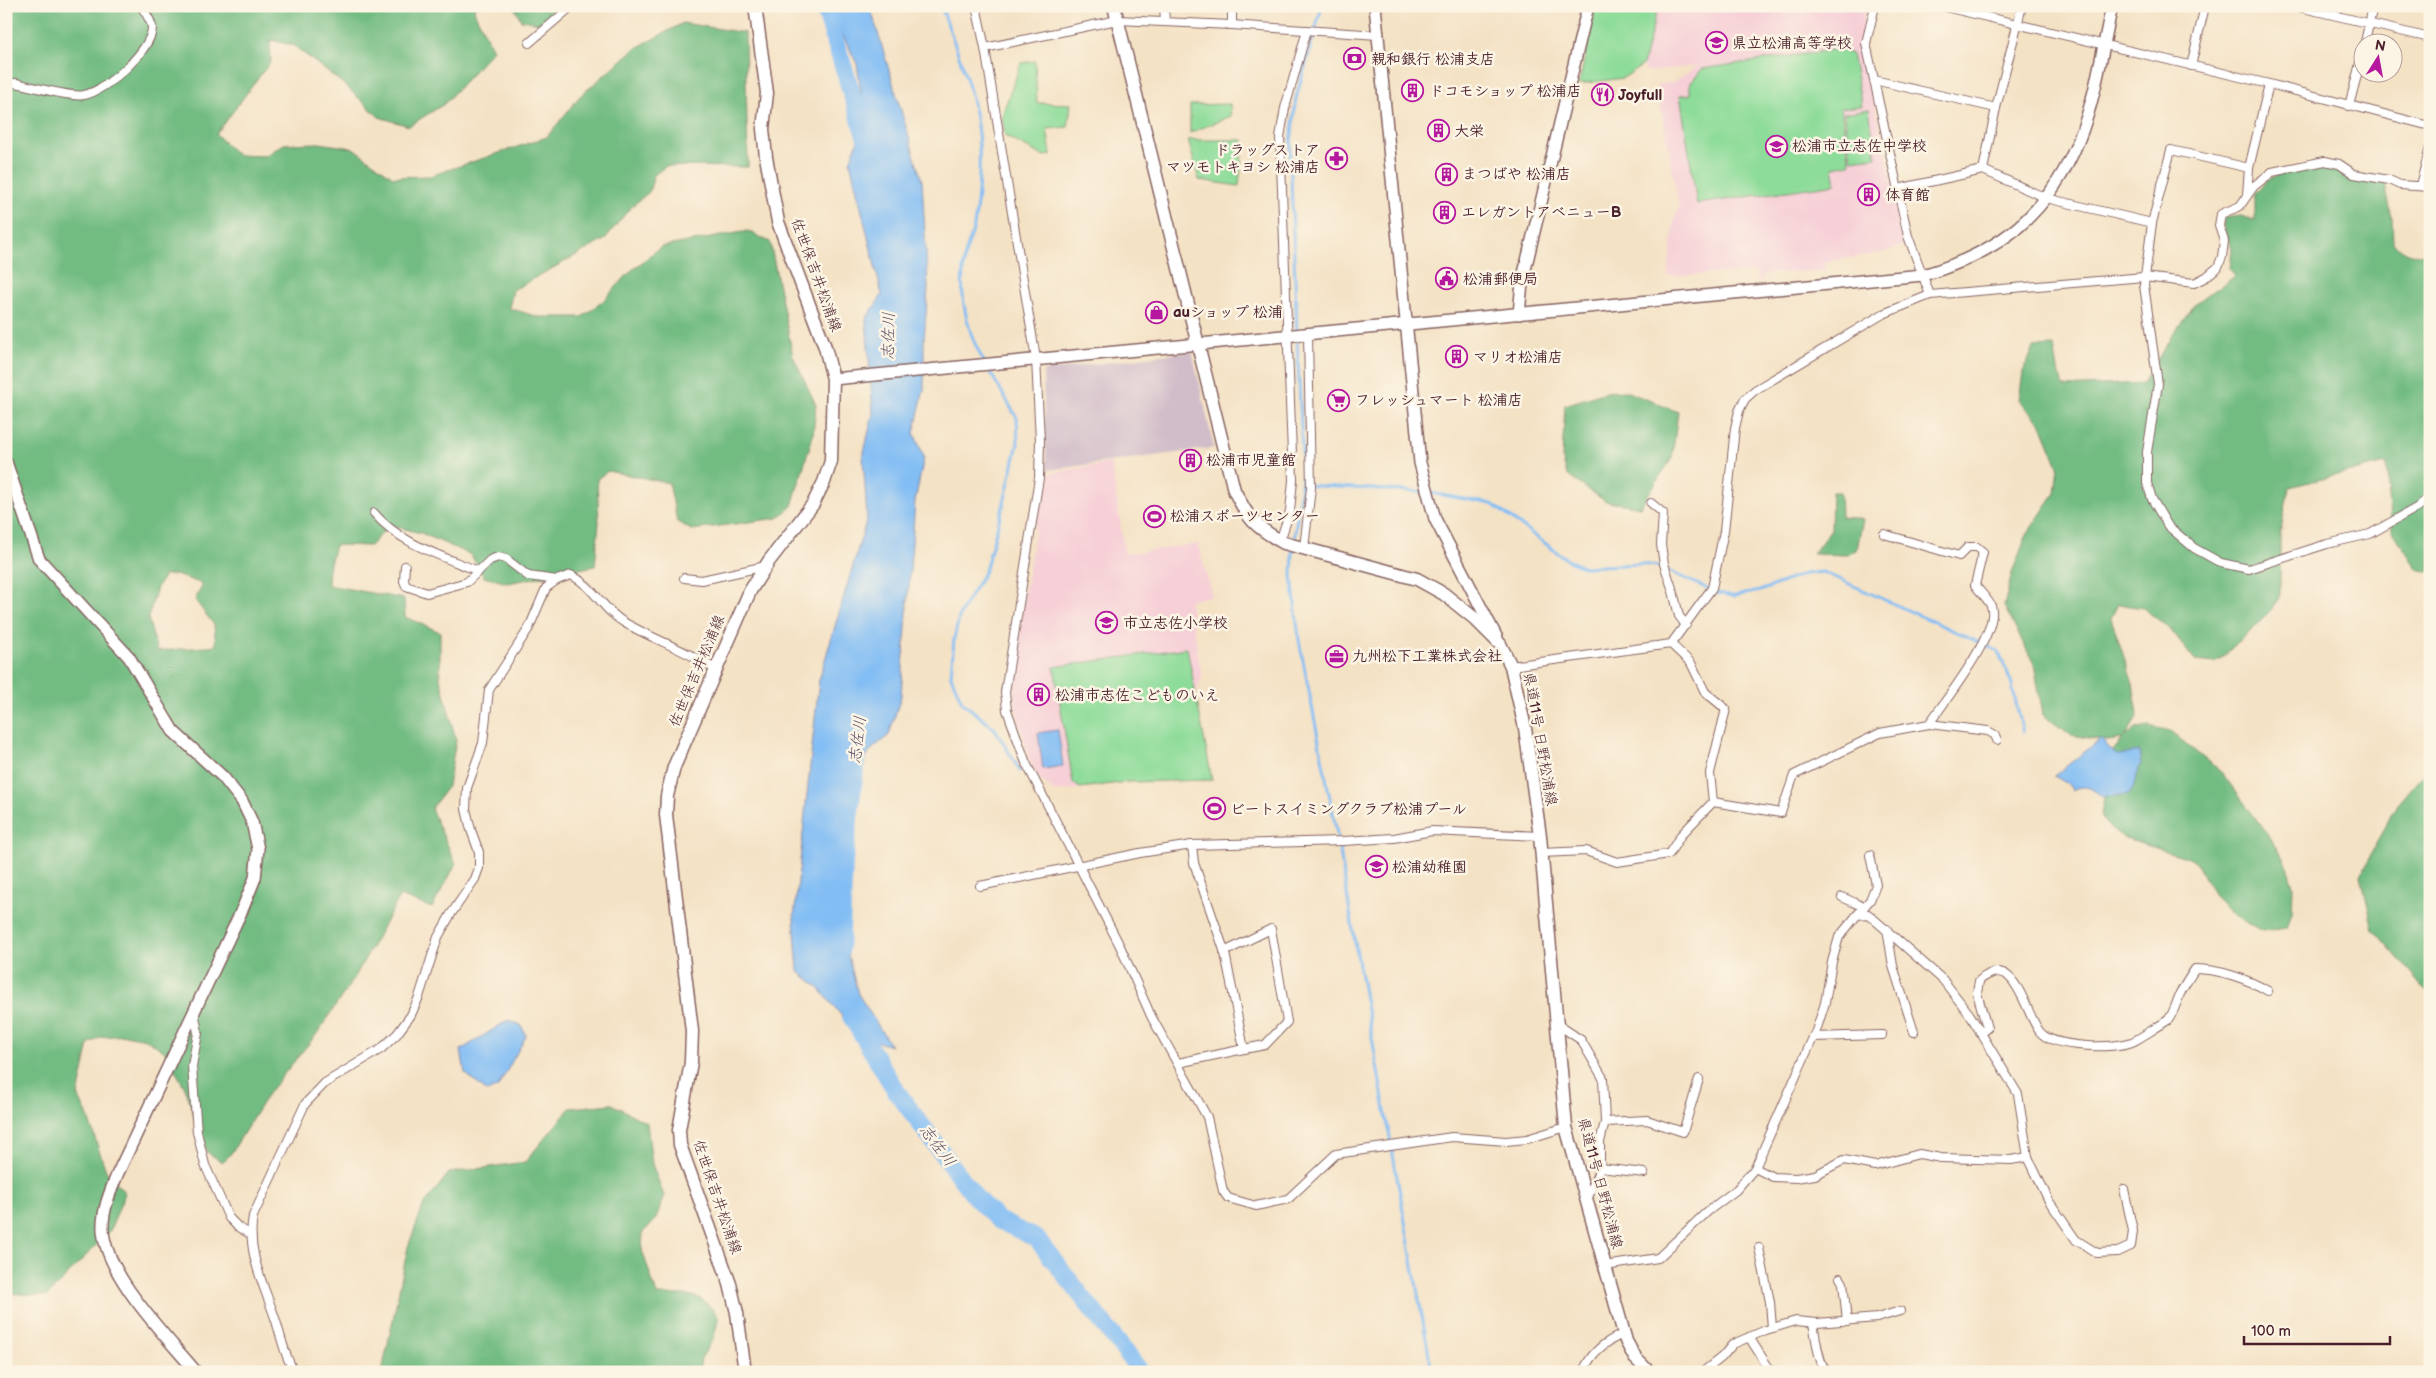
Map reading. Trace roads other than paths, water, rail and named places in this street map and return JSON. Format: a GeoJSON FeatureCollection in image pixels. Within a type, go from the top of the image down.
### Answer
{"type":"FeatureCollection","features":[{"type":"Feature","properties":{"kind":"main road","name":"佐世保吉井松浦線"},"geometry":{"type":"LineString","coordinates":[[745,1372],[737,1313],[730,1284],[680,1145],[679,1130],[691,1062],[692,1031],[666,815],[667,796],[674,767],[750,591],[766,566],[813,504],[824,482],[831,461],[833,379],[825,347],[778,222],[765,147],[763,128],[767,93],[755,6]]}},
{"type":"Feature","properties":{"kind":"main road","name":"県道11号 日野松浦線"},"geometry":{"type":"LineString","coordinates":[[1114,6],[1234,490],[1246,515],[1264,532],[1282,542],[1417,579],[1444,594],[1474,618],[1500,644],[1511,666],[1525,728],[1540,836],[1566,1126],[1624,1334],[1635,1358],[1649,1372]]}},
{"type":"Feature","properties":{"kind":"street"},"geometry":{"type":"LineString","coordinates":[[6,84],[16,83],[83,96],[99,90],[129,66],[149,38],[151,23],[141,6]]}},
{"type":"Feature","properties":{"kind":"street"},"geometry":{"type":"LineString","coordinates":[[529,43],[572,6]]}},
{"type":"Feature","properties":{"kind":"street"},"geometry":{"type":"LineString","coordinates":[[976,6],[985,48],[1036,359],[1040,441],[1039,478],[1005,692],[1007,710],[1026,763],[1051,816],[1120,946],[1151,1016],[1207,1117],[1223,1191],[1228,1198],[1256,1206],[1288,1199],[1336,1154],[1452,1137],[1506,1141],[1527,1139],[1566,1126]]}},
{"type":"Feature","properties":{"kind":"street"},"geometry":{"type":"LineString","coordinates":[[1164,6],[1165,22]]}},
{"type":"Feature","properties":{"kind":"street"},"geometry":{"type":"LineString","coordinates":[[1232,6],[1232,25]]}},
{"type":"Feature","properties":{"kind":"street"},"geometry":{"type":"LineString","coordinates":[[1375,6],[1420,464],[1436,518],[1500,644]]}},
{"type":"Feature","properties":{"kind":"street"},"geometry":{"type":"LineString","coordinates":[[1519,314],[1522,282],[1588,6]]}},
{"type":"Feature","properties":{"kind":"street"},"geometry":{"type":"LineString","coordinates":[[1875,6],[1866,43],[1908,236],[1930,295]]}},
{"type":"Feature","properties":{"kind":"street"},"geometry":{"type":"LineString","coordinates":[[1941,6],[2269,84],[2430,126]]}},
{"type":"Feature","properties":{"kind":"street"},"geometry":{"type":"LineString","coordinates":[[1983,170],[1996,108],[2022,6]]}},
{"type":"Feature","properties":{"kind":"street"},"geometry":{"type":"LineString","coordinates":[[833,379],[1199,343],[1289,337],[1923,275],[1953,266],[1988,250],[2021,227],[2046,198],[2079,139],[2087,114],[2112,6]]}},
{"type":"Feature","properties":{"kind":"street"},"geometry":{"type":"LineString","coordinates":[[2191,66],[2205,6]]}},
{"type":"Feature","properties":{"kind":"street"},"geometry":{"type":"LineString","coordinates":[[2295,6],[2430,38]]}},
{"type":"Feature","properties":{"kind":"street"},"geometry":{"type":"LineString","coordinates":[[2367,32],[2374,6]]}},
{"type":"Feature","properties":{"kind":"street"},"geometry":{"type":"LineString","coordinates":[[985,48],[1117,20],[1304,29],[1324,33],[1378,35]]}},
{"type":"Feature","properties":{"kind":"street"},"geometry":{"type":"LineString","coordinates":[[1282,542],[1292,494],[1289,337],[1280,137],[1304,29]]}},
{"type":"Feature","properties":{"kind":"street"},"geometry":{"type":"LineString","coordinates":[[1874,80],[1996,108]]}},
{"type":"Feature","properties":{"kind":"street"},"geometry":{"type":"LineString","coordinates":[[2350,106],[2356,82]]}},
{"type":"Feature","properties":{"kind":"street"},"geometry":{"type":"LineString","coordinates":[[2246,198],[2249,168],[2269,84]]}},
{"type":"Feature","properties":{"kind":"street"},"geometry":{"type":"LineString","coordinates":[[2420,186],[2430,148]]}},
{"type":"Feature","properties":{"kind":"street"},"geometry":{"type":"LineString","coordinates":[[2249,168],[2171,150],[2152,223],[2144,277],[2158,384],[2147,452],[2147,483],[2152,499],[2168,526],[2194,548],[2222,563],[2249,569],[2327,544],[2370,534],[2418,507],[2430,496]]}},
{"type":"Feature","properties":{"kind":"street"},"geometry":{"type":"LineString","coordinates":[[1511,666],[1671,644],[1712,588],[1724,532],[1735,428],[1739,411],[1745,399],[1754,390],[1883,314],[1930,295],[2144,277],[2194,283],[2206,277],[2218,267],[2224,249],[2219,226],[2221,214],[2240,206],[2254,186],[2272,172],[2325,161],[2339,164],[2354,174],[2389,180],[2400,186],[2430,187]]}},
{"type":"Feature","properties":{"kind":"street"},"geometry":{"type":"LineString","coordinates":[[1898,189],[1983,170],[2046,198],[2152,223]]}},
{"type":"Feature","properties":{"kind":"street"},"geometry":{"type":"LineString","coordinates":[[1304,548],[1311,485],[1306,335]]}},
{"type":"Feature","properties":{"kind":"street"},"geometry":{"type":"LineString","coordinates":[[6,462],[39,559],[128,658],[173,731],[223,777],[242,801],[252,822],[258,849],[255,878],[242,910],[117,1175],[108,1197],[103,1229],[106,1247],[132,1294],[196,1372]]}},
{"type":"Feature","properties":{"kind":"street"},"geometry":{"type":"LineString","coordinates":[[1650,503],[1659,508],[1663,513],[1662,545],[1666,574],[1674,591],[1679,616],[1686,625]]}},
{"type":"Feature","properties":{"kind":"street"},"geometry":{"type":"LineString","coordinates":[[374,513],[390,529],[418,546],[478,571]]}},
{"type":"Feature","properties":{"kind":"street"},"geometry":{"type":"LineString","coordinates":[[1884,534],[1959,556],[1968,547],[1976,547],[1983,552],[1975,584],[1991,607],[1992,624],[1980,650],[1929,724]]}},
{"type":"Feature","properties":{"kind":"street"},"geometry":{"type":"LineString","coordinates":[[405,566],[404,581],[406,586],[427,593],[467,582],[490,560],[498,557],[506,559],[528,576],[557,580]]}},
{"type":"Feature","properties":{"kind":"street"},"geometry":{"type":"LineString","coordinates":[[684,578],[702,580],[766,566]]}},
{"type":"Feature","properties":{"kind":"street"},"geometry":{"type":"LineString","coordinates":[[294,1372],[284,1353],[277,1322],[256,1264],[250,1234],[253,1216],[305,1104],[325,1083],[381,1048],[397,1034],[411,1015],[419,997],[438,937],[475,879],[479,868],[479,852],[466,809],[468,788],[484,743],[489,690],[529,628],[546,588],[557,580],[571,575],[584,581],[605,608],[625,623],[678,647],[715,669]]}},
{"type":"Feature","properties":{"kind":"street"},"geometry":{"type":"LineString","coordinates":[[1671,644],[1691,663],[1705,692],[1726,709],[1710,773],[1713,802]]}},
{"type":"Feature","properties":{"kind":"street"},"geometry":{"type":"LineString","coordinates":[[1713,802],[1781,813],[1794,775],[1880,733],[1929,724],[1988,731],[1995,735],[1997,740]]}},
{"type":"Feature","properties":{"kind":"street"},"geometry":{"type":"LineString","coordinates":[[1542,853],[1586,851],[1617,862],[1669,854],[1681,835],[1713,802]]}},
{"type":"Feature","properties":{"kind":"street"},"geometry":{"type":"LineString","coordinates":[[980,886],[1140,852],[1192,845],[1344,841],[1394,838],[1432,831],[1540,836]]}},
{"type":"Feature","properties":{"kind":"street"},"geometry":{"type":"LineString","coordinates":[[1192,845],[1194,863],[1224,952],[1244,1049]]}},
{"type":"Feature","properties":{"kind":"street"},"geometry":{"type":"LineString","coordinates":[[1604,1266],[1658,1258],[1708,1211],[1736,1190],[1755,1168],[1813,1037],[1825,1003],[1832,962],[1840,937],[1870,900],[1876,885],[1870,855]]}},
{"type":"Feature","properties":{"kind":"street"},"geometry":{"type":"LineString","coordinates":[[1842,897],[1864,907]]}},
{"type":"Feature","properties":{"kind":"street"},"geometry":{"type":"LineString","coordinates":[[1857,915],[1868,914],[1943,980],[1980,1033],[2018,1094],[2028,1157],[2049,1201],[2076,1240],[2097,1253],[2118,1252],[2131,1246],[2133,1231],[2124,1188]]}},
{"type":"Feature","properties":{"kind":"street"},"geometry":{"type":"LineString","coordinates":[[1178,1063],[1265,1045],[1287,1022],[1272,928],[1224,952]]}},
{"type":"Feature","properties":{"kind":"street"},"geometry":{"type":"LineString","coordinates":[[1887,929],[1893,966],[1914,1032]]}},
{"type":"Feature","properties":{"kind":"street"},"geometry":{"type":"LineString","coordinates":[[1980,1033],[1986,1028],[1977,993],[1979,981],[1995,971],[2002,972],[2020,988],[2026,1008],[2041,1034],[2052,1040],[2086,1046],[2132,1042],[2168,1020],[2195,969],[2207,969],[2258,985],[2268,991]]}},
{"type":"Feature","properties":{"kind":"street"},"geometry":{"type":"LineString","coordinates":[[194,1010],[198,1033],[192,1066],[197,1132],[203,1157],[228,1218],[250,1234]]}},
{"type":"Feature","properties":{"kind":"street"},"geometry":{"type":"LineString","coordinates":[[1557,1024],[1581,1040],[1603,1078],[1605,1122],[1600,1142],[1600,1168],[1586,1200]]}},
{"type":"Feature","properties":{"kind":"street"},"geometry":{"type":"LineString","coordinates":[[1813,1037],[1882,1035]]}},
{"type":"Feature","properties":{"kind":"street"},"geometry":{"type":"LineString","coordinates":[[1605,1122],[1647,1120],[1683,1132],[1699,1080]]}},
{"type":"Feature","properties":{"kind":"street"},"geometry":{"type":"LineString","coordinates":[[1755,1168],[1773,1177],[1796,1178],[1816,1175],[1844,1160],[1875,1166],[1920,1154],[1941,1158],[2011,1160],[2028,1157]]}},
{"type":"Feature","properties":{"kind":"street"},"geometry":{"type":"LineString","coordinates":[[1600,1168],[1644,1173]]}},
{"type":"Feature","properties":{"kind":"street"},"geometry":{"type":"LineString","coordinates":[[1759,1248],[1770,1302],[1772,1328]]}},
{"type":"Feature","properties":{"kind":"street"},"geometry":{"type":"LineString","coordinates":[[1840,1278],[1843,1283],[1847,1321]]}},
{"type":"Feature","properties":{"kind":"street"},"geometry":{"type":"LineString","coordinates":[[1703,1372],[1722,1357],[1733,1344],[1772,1328],[1796,1321],[1812,1323],[1876,1318],[1900,1311]]}},
{"type":"Feature","properties":{"kind":"street"},"geometry":{"type":"LineString","coordinates":[[1812,1323],[1819,1348],[1819,1360],[1827,1372]]}},
{"type":"Feature","properties":{"kind":"street"},"geometry":{"type":"LineString","coordinates":[[1583,1372],[1588,1362],[1606,1341],[1624,1334]]}},
{"type":"Feature","properties":{"kind":"street"},"geometry":{"type":"LineString","coordinates":[[1749,1337],[1770,1370]]}},
{"type":"Feature","properties":{"kind":"water"},"geometry":{"type":"Polygon","coordinates":[[[829,6],[870,6],[922,181],[928,287],[924,339],[924,389],[914,433],[924,457],[915,501],[901,696],[889,735],[871,750],[846,787],[840,836],[838,917],[858,994],[891,1046],[858,1036],[819,988],[798,971],[794,919],[819,680],[867,518],[863,457],[873,413],[866,319],[882,295],[850,162],[865,121],[857,64],[829,6]]]}},
{"type":"Feature","properties":{"kind":"water"},"geometry":{"type":"Polygon","coordinates":[[[1058,730],[1063,766],[1043,769],[1038,733],[1058,730]]]}},
{"type":"Feature","properties":{"kind":"water"},"geometry":{"type":"Polygon","coordinates":[[[2101,739],[2109,749],[2118,755],[2140,752],[2142,764],[2137,772],[2134,787],[2130,794],[2103,797],[2092,789],[2085,787],[2072,790],[2068,784],[2054,776],[2101,739]]]}},
{"type":"Feature","properties":{"kind":"water"},"geometry":{"type":"Polygon","coordinates":[[[508,1020],[521,1025],[526,1036],[498,1087],[487,1092],[465,1073],[461,1050],[508,1020]]]}},
{"type":"Feature","properties":{"kind":"waterway","name":"志佐川"},"geometry":{"type":"LineString","coordinates":[[824,6],[870,151]]}},
{"type":"Feature","properties":{"kind":"waterway"},"geometry":{"type":"LineString","coordinates":[[941,6],[960,57],[970,92],[977,128],[979,146],[978,196],[974,226],[965,255],[962,283],[968,323],[972,337],[984,362]]}},
{"type":"Feature","properties":{"kind":"waterway"},"geometry":{"type":"LineString","coordinates":[[1297,332],[1290,152],[1296,98],[1322,6]]}},
{"type":"Feature","properties":{"kind":"waterway"},"geometry":{"type":"LineString","coordinates":[[1294,541],[1303,470],[1297,338]]}},
{"type":"Feature","properties":{"kind":"waterway"},"geometry":{"type":"LineString","coordinates":[[987,367],[1017,418],[1018,443],[985,571],[960,614],[954,639],[951,676],[962,702],[995,729],[1020,771]]}},
{"type":"Feature","properties":{"kind":"waterway"},"geometry":{"type":"LineString","coordinates":[[1302,485],[1425,492]]}},
{"type":"Feature","properties":{"kind":"waterway"},"geometry":{"type":"LineString","coordinates":[[1431,493],[1492,504],[1569,561],[1584,567],[1641,564],[1657,566],[1717,593],[1734,596],[1760,591],[1804,574],[1823,572],[1998,651],[2011,682],[2023,732]]}},
{"type":"Feature","properties":{"kind":"waterway"},"geometry":{"type":"LineString","coordinates":[[1293,550],[1292,575],[1299,640],[1337,834],[1432,1372]]}},
{"type":"Feature","properties":{"kind":"waterway","name":"志佐川"},"geometry":{"type":"LineString","coordinates":[[840,952],[844,861],[857,752]]}},
{"type":"Feature","properties":{"kind":"waterway","name":"志佐川"},"geometry":{"type":"LineString","coordinates":[[851,1016],[896,1091],[975,1197],[998,1220],[1037,1239],[1141,1372]]}},
{"type":"Feature","properties":{"kind":"place","name":"県立松浦高等学校"},"geometry":{"type":"Point","coordinates":[1716,43]}},
{"type":"Feature","properties":{"kind":"place","name":"親和銀行 松浦支店"},"geometry":{"type":"Point","coordinates":[1355,59]}},
{"type":"Feature","properties":{"kind":"place","name":"ドコモショップ 松浦店"},"geometry":{"type":"Point","coordinates":[1413,91]}},
{"type":"Feature","properties":{"kind":"place","name":"Joyfull"},"geometry":{"type":"Point","coordinates":[1602,95]}},
{"type":"Feature","properties":{"kind":"place","name":"大栄"},"geometry":{"type":"Point","coordinates":[1438,131]}},
{"type":"Feature","properties":{"kind":"place","name":"松浦市立志佐中学校"},"geometry":{"type":"Point","coordinates":[1776,146]}},
{"type":"Feature","properties":{"kind":"place","name":"ドラッグストア マツモトキヨシ 松浦店"},"geometry":{"type":"Point","coordinates":[1336,159]}},
{"type":"Feature","properties":{"kind":"place","name":"まつばや 松浦店"},"geometry":{"type":"Point","coordinates":[1446,174]}},
{"type":"Feature","properties":{"kind":"place","name":"体育館"},"geometry":{"type":"Point","coordinates":[1869,195]}},
{"type":"Feature","properties":{"kind":"place","name":"エレガントアベニューB"},"geometry":{"type":"Point","coordinates":[1445,212]}},
{"type":"Feature","properties":{"kind":"place","name":"松浦郵便局"},"geometry":{"type":"Point","coordinates":[1447,279]}},
{"type":"Feature","properties":{"kind":"place","name":"auショップ 松浦"},"geometry":{"type":"Point","coordinates":[1157,312]}},
{"type":"Feature","properties":{"kind":"place","name":"マリオ松浦店"},"geometry":{"type":"Point","coordinates":[1457,357]}},
{"type":"Feature","properties":{"kind":"place","name":"フレッシュマート 松浦店"},"geometry":{"type":"Point","coordinates":[1339,400]}},
{"type":"Feature","properties":{"kind":"place","name":"松浦市児童館"},"geometry":{"type":"Point","coordinates":[1190,460]}},
{"type":"Feature","properties":{"kind":"place","name":"松浦スポーツセンター"},"geometry":{"type":"Point","coordinates":[1154,516]}},
{"type":"Feature","properties":{"kind":"place","name":"市立志佐小学校"},"geometry":{"type":"Point","coordinates":[1107,623]}},
{"type":"Feature","properties":{"kind":"place","name":"九州松下工業株式会社"},"geometry":{"type":"Point","coordinates":[1336,656]}},
{"type":"Feature","properties":{"kind":"place","name":"松浦市志佐こどものいえ"},"geometry":{"type":"Point","coordinates":[1039,695]}},
{"type":"Feature","properties":{"kind":"place","name":"ビートスイミングクラブ松浦プール"},"geometry":{"type":"Point","coordinates":[1214,809]}},
{"type":"Feature","properties":{"kind":"place","name":"松浦幼稚園"},"geometry":{"type":"Point","coordinates":[1376,867]}}]}
